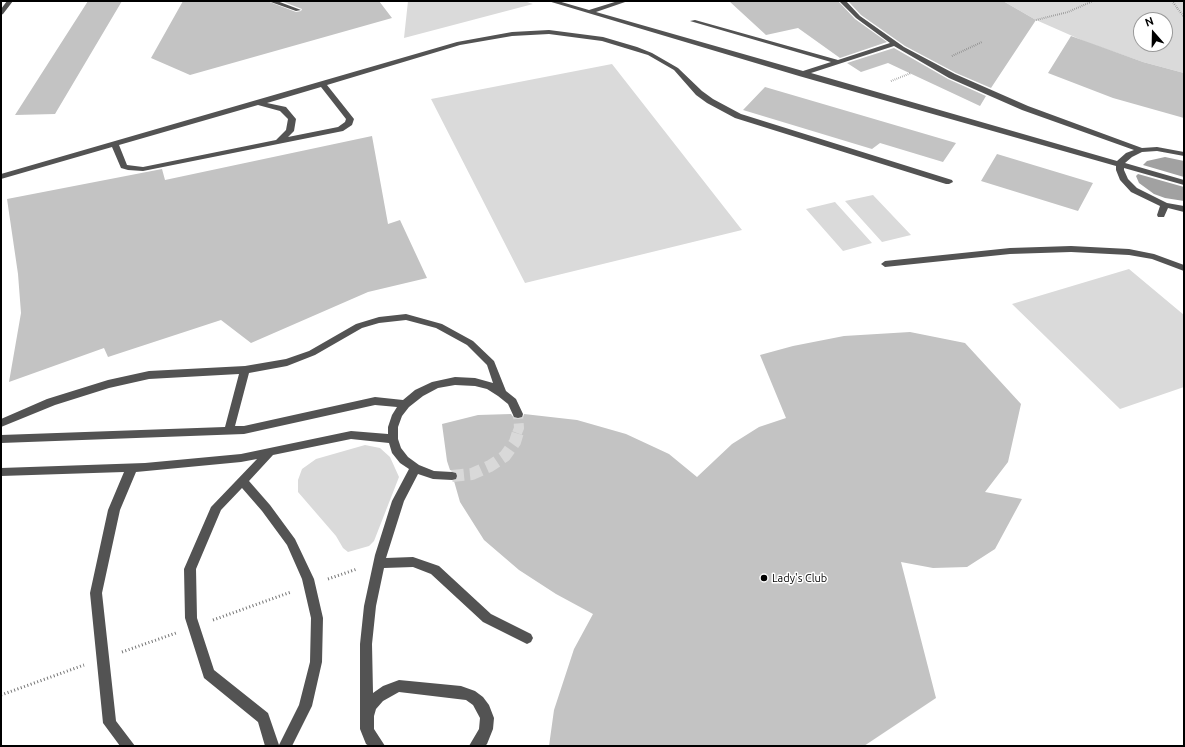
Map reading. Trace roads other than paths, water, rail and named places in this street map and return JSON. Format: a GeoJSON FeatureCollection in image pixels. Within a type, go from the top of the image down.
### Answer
{"type":"FeatureCollection","features":[{"type":"Feature","properties":{"kind":"street"},"geometry":{"type":"LineString","coordinates":[[1,13],[10,1]]}},
{"type":"Feature","properties":{"kind":"street"},"geometry":{"type":"LineString","coordinates":[[271,1],[298,10]]}},
{"type":"Feature","properties":{"kind":"street"},"geometry":{"type":"LineString","coordinates":[[551,1],[1184,183]]}},
{"type":"Feature","properties":{"kind":"street"},"geometry":{"type":"LineString","coordinates":[[588,12],[625,1]]}},
{"type":"Feature","properties":{"kind":"street"},"geometry":{"type":"LineString","coordinates":[[842,1],[858,17],[896,43],[952,76],[1024,108],[1141,150]]}},
{"type":"Feature","properties":{"kind":"street"},"geometry":{"type":"LineString","coordinates":[[693,21],[838,62]]}},
{"type":"Feature","properties":{"kind":"street"},"geometry":{"type":"LineString","coordinates":[[1,177],[255,104],[458,43],[482,38],[530,32],[585,36],[620,43],[657,58],[676,69],[699,93],[710,102],[738,116],[948,182]]}},
{"type":"Feature","properties":{"kind":"street"},"geometry":{"type":"LineString","coordinates":[[802,74],[896,43]]}},
{"type":"Feature","properties":{"kind":"street"},"geometry":{"type":"LineString","coordinates":[[114,144],[124,166],[135,170],[340,129],[349,123],[350,119],[323,84]]}},
{"type":"Feature","properties":{"kind":"street"},"geometry":{"type":"LineString","coordinates":[[255,104],[275,106],[283,109],[292,119],[290,130],[277,142]]}},
{"type":"Feature","properties":{"kind":"street"},"geometry":{"type":"LineString","coordinates":[[1184,154],[1157,149],[1141,150],[1129,155],[1121,161],[1120,170],[1124,180],[1134,190],[1165,205],[1184,208]]}},
{"type":"Feature","properties":{"kind":"street"},"geometry":{"type":"LineString","coordinates":[[1161,215],[1165,205]]}},
{"type":"Feature","properties":{"kind":"street"},"geometry":{"type":"LineString","coordinates":[[884,264],[1018,251],[1070,249],[1129,252],[1154,257],[1184,268]]}},
{"type":"Feature","properties":{"kind":"street"},"geometry":{"type":"LineString","coordinates":[[1,423],[51,402],[108,384],[149,375],[245,370],[287,362],[312,353],[359,326],[379,320],[406,317],[439,326],[470,343],[491,362],[502,393]]}},
{"type":"Feature","properties":{"kind":"street"},"geometry":{"type":"LineString","coordinates":[[229,431],[245,370]]}},
{"type":"Feature","properties":{"kind":"street"},"geometry":{"type":"LineString","coordinates":[[452,476],[433,475],[415,468],[404,460],[396,450],[392,439],[393,427],[397,415],[404,404],[419,393],[436,385],[456,381],[475,382],[490,386],[502,393],[512,402],[518,414]]}},
{"type":"Feature","properties":{"kind":"street"},"geometry":{"type":"LineString","coordinates":[[1,439],[244,430],[375,401],[404,404]]}},
{"type":"Feature","properties":{"kind":"street"},"geometry":{"type":"LineString","coordinates":[[1,472],[132,467],[240,458],[351,435],[392,439]]}},
{"type":"Feature","properties":{"kind":"street"},"geometry":{"type":"LineString","coordinates":[[270,452],[217,507],[190,569],[191,618],[210,674],[263,718],[272,746]]}},
{"type":"Feature","properties":{"kind":"street"},"geometry":{"type":"LineString","coordinates":[[128,746],[110,723],[96,593],[114,510],[132,467]]}},
{"type":"Feature","properties":{"kind":"street"},"geometry":{"type":"LineString","coordinates":[[378,746],[371,738],[367,728],[366,718],[366,644],[370,606],[379,563],[398,501],[415,468]]}},
{"type":"Feature","properties":{"kind":"street"},"geometry":{"type":"LineString","coordinates":[[242,481],[266,508],[290,542],[308,579],[316,618],[316,662],[305,706],[285,746]]}},
{"type":"Feature","properties":{"kind":"street"},"geometry":{"type":"LineString","coordinates":[[379,563],[412,562],[435,570],[487,618],[527,638]]}},
{"type":"Feature","properties":{"kind":"street"},"geometry":{"type":"LineString","coordinates":[[366,718],[370,706],[378,697],[388,690],[399,686],[461,692],[470,695],[478,701],[484,709],[487,718],[486,729],[482,739],[476,746]]}},
{"type":"Feature","properties":{"kind":"tunnel"},"geometry":{"type":"LineString","coordinates":[[517,433],[519,428],[518,414]]}},
{"type":"Feature","properties":{"kind":"tunnel"},"geometry":{"type":"LineString","coordinates":[[452,476],[472,474],[490,466],[505,456],[515,442],[518,432]]}},
{"type":"Feature","properties":{"kind":"place","name":"Lady's Club"},"geometry":{"type":"Point","coordinates":[764,578]}}]}
